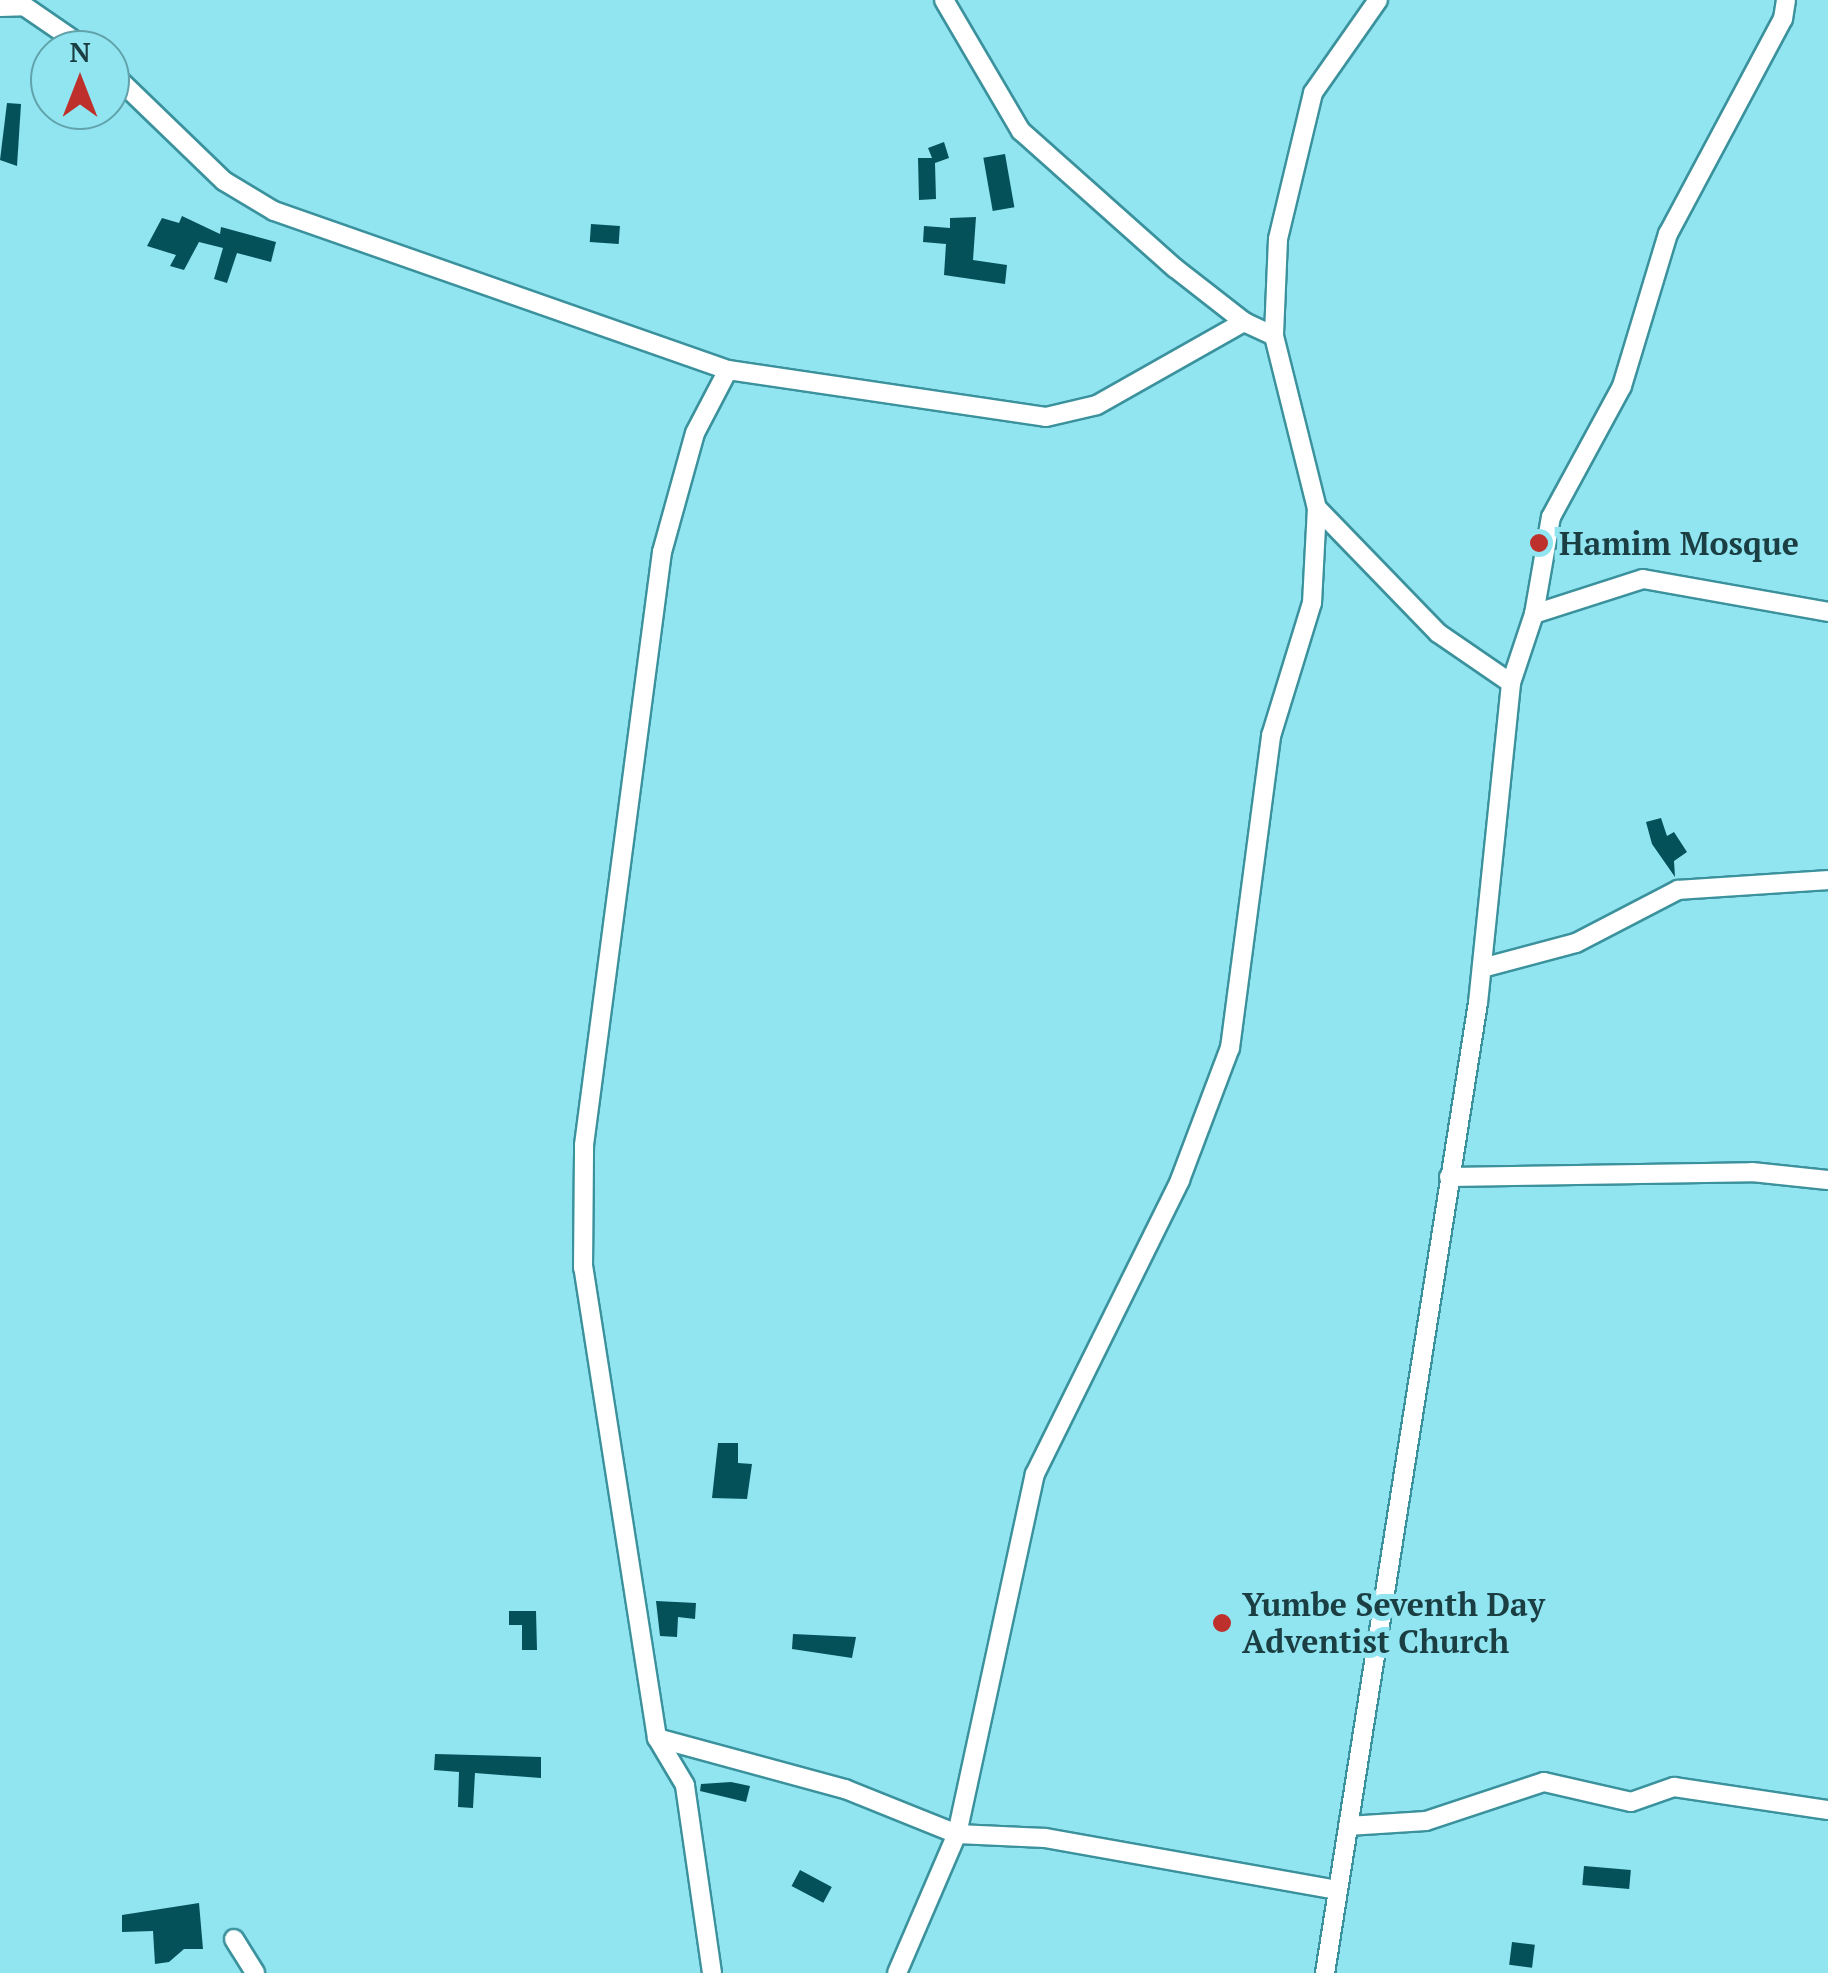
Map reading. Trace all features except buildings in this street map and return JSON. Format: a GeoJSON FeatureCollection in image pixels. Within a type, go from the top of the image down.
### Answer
{"type":"FeatureCollection","features":[{"type":"Feature","properties":{"kind":"street"},"geometry":{"type":"LineString","coordinates":[[944,0],[1021,131],[1244,322],[1274,336]]}},
{"type":"Feature","properties":{"kind":"street"},"geometry":{"type":"LineString","coordinates":[[898,1973],[956,1834],[1036,1474],[1180,1180],[1230,1048],[1271,736],[1312,604],[1317,508],[1274,336],[1278,239],[1313,93],[1378,0]]}},
{"type":"Feature","properties":{"kind":"street"},"geometry":{"type":"LineString","coordinates":[[1325,1973],[1482,968],[1510,683],[1534,614],[1552,517],[1622,386],[1668,234],[1783,19],[1786,0]]}},
{"type":"Feature","properties":{"kind":"street"},"geometry":{"type":"LineString","coordinates":[[0,7],[24,6],[59,30]]}},
{"type":"Feature","properties":{"kind":"street"},"geometry":{"type":"LineString","coordinates":[[130,90],[224,181],[274,211],[728,370],[1046,417],[1097,405],[1244,322]]}},
{"type":"Feature","properties":{"kind":"street"},"geometry":{"type":"LineString","coordinates":[[712,1973],[685,1785],[657,1738],[583,1268],[584,1146],[662,552],[694,434],[728,370]]}},
{"type":"Feature","properties":{"kind":"street"},"geometry":{"type":"LineString","coordinates":[[1317,508],[1438,633],[1510,683]]}},
{"type":"Feature","properties":{"kind":"street"},"geometry":{"type":"LineString","coordinates":[[1534,614],[1643,579],[1828,612]]}},
{"type":"Feature","properties":{"kind":"street"},"geometry":{"type":"LineString","coordinates":[[1482,968],[1576,943],[1678,890],[1828,880]]}},
{"type":"Feature","properties":{"kind":"street"},"geometry":{"type":"LineString","coordinates":[[1449,1177],[1752,1172],[1828,1180]]}},
{"type":"Feature","properties":{"kind":"street"},"geometry":{"type":"LineString","coordinates":[[657,1738],[844,1789],[956,1834],[1045,1838],[1338,1890]]}},
{"type":"Feature","properties":{"kind":"street"},"geometry":{"type":"LineString","coordinates":[[1348,1826],[1426,1821],[1544,1782],[1631,1802],[1674,1787],[1828,1810]]}},
{"type":"Feature","properties":{"kind":"street"},"geometry":{"type":"LineString","coordinates":[[234,1939],[255,1973]]}},
{"type":"Feature","properties":{"kind":"place","name":"Hamim Mosque"},"geometry":{"type":"Point","coordinates":[1539,543]}},
{"type":"Feature","properties":{"kind":"place","name":"Yumbe Seventh Day Adventist Church"},"geometry":{"type":"Point","coordinates":[1222,1623]}}]}
